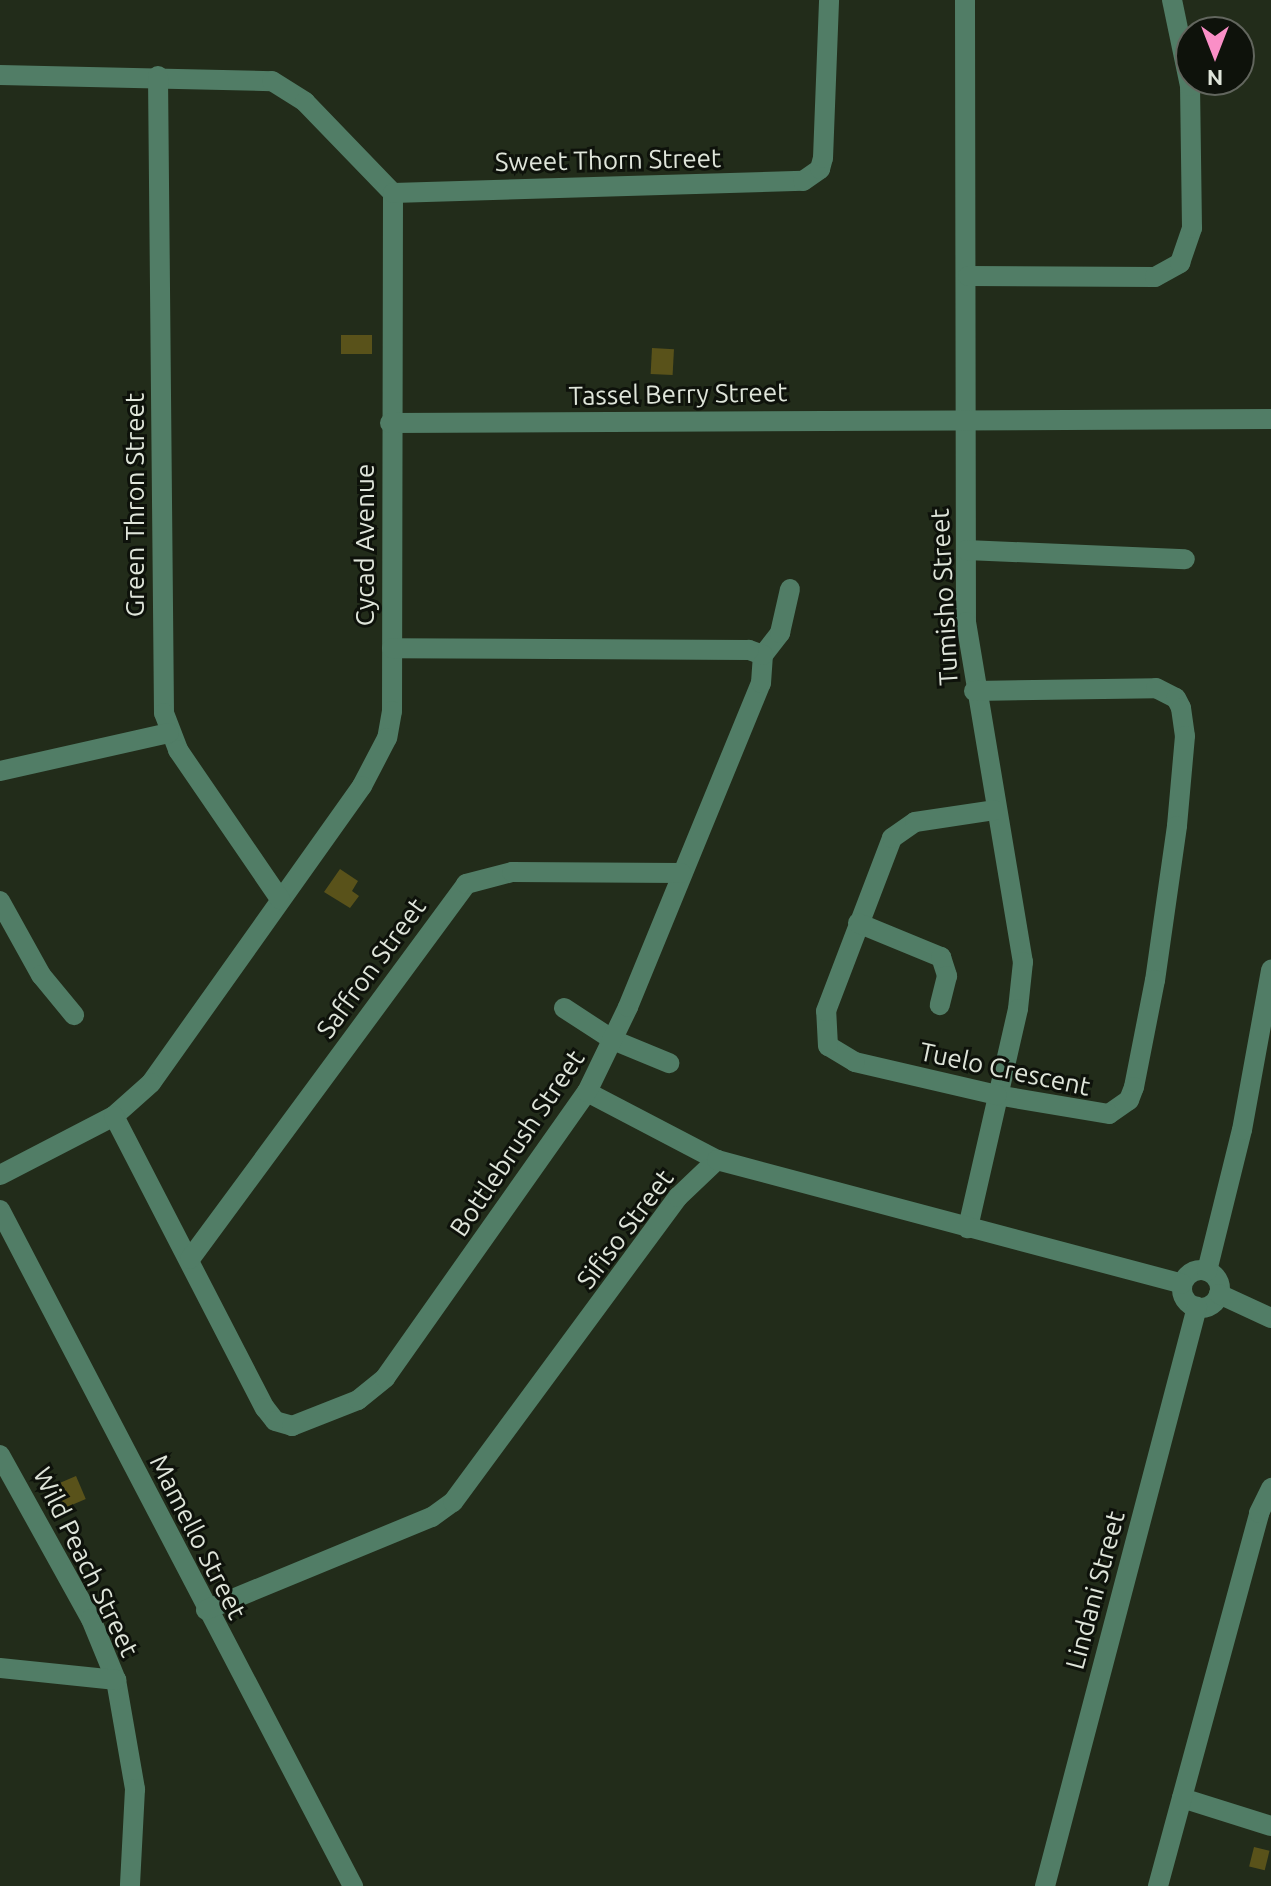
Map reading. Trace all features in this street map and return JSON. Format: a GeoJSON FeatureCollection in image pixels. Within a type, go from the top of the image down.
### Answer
{"type":"FeatureCollection","features":[{"type":"Feature","properties":{"kind":"street","name":"Sweet Thorn Street"},"geometry":{"type":"LineString","coordinates":[[393,193],[447,188],[792,183],[820,169],[829,0]]}},
{"type":"Feature","properties":{"kind":"street","name":"Tumisho Street"},"geometry":{"type":"LineString","coordinates":[[965,0],[968,276],[966,550],[974,691],[1023,962],[1018,1009],[968,1228]]}},
{"type":"Feature","properties":{"kind":"street"},"geometry":{"type":"LineString","coordinates":[[968,276],[1155,277],[1180,263],[1192,228],[1190,86],[1172,0]]}},
{"type":"Feature","properties":{"kind":"street"},"geometry":{"type":"LineString","coordinates":[[0,75],[158,76],[272,81],[305,102],[393,193]]}},
{"type":"Feature","properties":{"kind":"street","name":"Green Thron Street"},"geometry":{"type":"LineString","coordinates":[[158,76],[162,691],[169,733],[280,899]]}},
{"type":"Feature","properties":{"kind":"street","name":"Cycad Avenue"},"geometry":{"type":"LineString","coordinates":[[0,1175],[114,1116],[164,1066],[381,753],[392,711],[390,423],[393,193]]}},
{"type":"Feature","properties":{"kind":"street","name":"Tassel Berry Street"},"geometry":{"type":"LineString","coordinates":[[390,423],[966,417],[1271,419]]}},
{"type":"Feature","properties":{"kind":"street"},"geometry":{"type":"LineString","coordinates":[[966,550],[1185,559]]}},
{"type":"Feature","properties":{"kind":"street","name":"Bottlebrush Street"},"geometry":{"type":"LineString","coordinates":[[190,1259],[275,1421],[292,1426],[311,1422],[358,1400],[385,1378],[587,1092],[613,1040],[764,664],[780,633],[790,589]]}},
{"type":"Feature","properties":{"kind":"street"},"geometry":{"type":"LineString","coordinates":[[392,648],[749,650],[764,664]]}},
{"type":"Feature","properties":{"kind":"street","name":"Tuelo Crescent"},"geometry":{"type":"LineString","coordinates":[[974,691],[1156,688],[1176,698],[1185,736],[1155,980],[1129,1100],[1121,1109],[1096,1115],[997,1095],[855,1062],[828,1046],[826,1011],[886,852],[902,828],[994,810]]}},
{"type":"Feature","properties":{"kind":"street"},"geometry":{"type":"LineString","coordinates":[[0,771],[169,733]]}},
{"type":"Feature","properties":{"kind":"street","name":"Saffron Street"},"geometry":{"type":"LineString","coordinates":[[190,1259],[466,884],[512,872],[681,873]]}},
{"type":"Feature","properties":{"kind":"street"},"geometry":{"type":"LineString","coordinates":[[0,901],[41,975],[74,1015]]}},
{"type":"Feature","properties":{"kind":"street"},"geometry":{"type":"LineString","coordinates":[[858,923],[941,957],[947,976],[940,1005]]}},
{"type":"Feature","properties":{"kind":"street"},"geometry":{"type":"LineString","coordinates":[[1207,1271],[1242,1130],[1271,970]]}},
{"type":"Feature","properties":{"kind":"street"},"geometry":{"type":"LineString","coordinates":[[564,1008],[613,1040],[669,1063]]}},
{"type":"Feature","properties":{"kind":"street"},"geometry":{"type":"LineString","coordinates":[[587,1092],[717,1160],[1182,1284]]}},
{"type":"Feature","properties":{"kind":"street"},"geometry":{"type":"LineString","coordinates":[[114,1116],[190,1259]]}},
{"type":"Feature","properties":{"kind":"street","name":"Sifiso Street"},"geometry":{"type":"LineString","coordinates":[[206,1610],[432,1517],[453,1502],[670,1207],[717,1160]]}},
{"type":"Feature","properties":{"kind":"street","name":"Mamello Street"},"geometry":{"type":"LineString","coordinates":[[0,1210],[206,1610],[353,1886]]}},
{"type":"Feature","properties":{"kind":"street"},"geometry":{"type":"LineString","coordinates":[[1194,1271],[1207,1271],[1217,1280],[1219,1294],[1213,1303],[1197,1307],[1185,1299],[1182,1284],[1194,1271]]}},
{"type":"Feature","properties":{"kind":"street"},"geometry":{"type":"LineString","coordinates":[[1219,1294],[1271,1318]]}},
{"type":"Feature","properties":{"kind":"street","name":"Lindani Street"},"geometry":{"type":"LineString","coordinates":[[1045,1886],[1197,1307]]}},
{"type":"Feature","properties":{"kind":"street","name":"Wild Peach Street"},"geometry":{"type":"LineString","coordinates":[[0,1455],[91,1619],[116,1680],[135,1789],[130,1886]]}},
{"type":"Feature","properties":{"kind":"street"},"geometry":{"type":"LineString","coordinates":[[1158,1886],[1259,1513],[1271,1488]]}},
{"type":"Feature","properties":{"kind":"street"},"geometry":{"type":"LineString","coordinates":[[0,1668],[116,1680]]}},
{"type":"Feature","properties":{"kind":"street"},"geometry":{"type":"LineString","coordinates":[[1182,1798],[1271,1826]]}},
{"type":"Feature","properties":{"kind":"building"},"geometry":{"type":"Polygon","coordinates":[[[341,335],[372,335],[372,354],[341,354],[341,335]]]}},
{"type":"Feature","properties":{"kind":"building"},"geometry":{"type":"Polygon","coordinates":[[[652,348],[674,349],[673,375],[651,374],[652,348]]]}},
{"type":"Feature","properties":{"kind":"building"},"geometry":{"type":"Polygon","coordinates":[[[340,869],[358,881],[352,891],[359,896],[350,908],[324,892],[340,869]]]}},
{"type":"Feature","properties":{"kind":"building"},"geometry":{"type":"Polygon","coordinates":[[[76,1476],[86,1499],[60,1510],[50,1487],[76,1476]]]}},
{"type":"Feature","properties":{"kind":"building"},"geometry":{"type":"Polygon","coordinates":[[[1254,1847],[1270,1851],[1265,1870],[1249,1866],[1254,1847]]]}}]}
